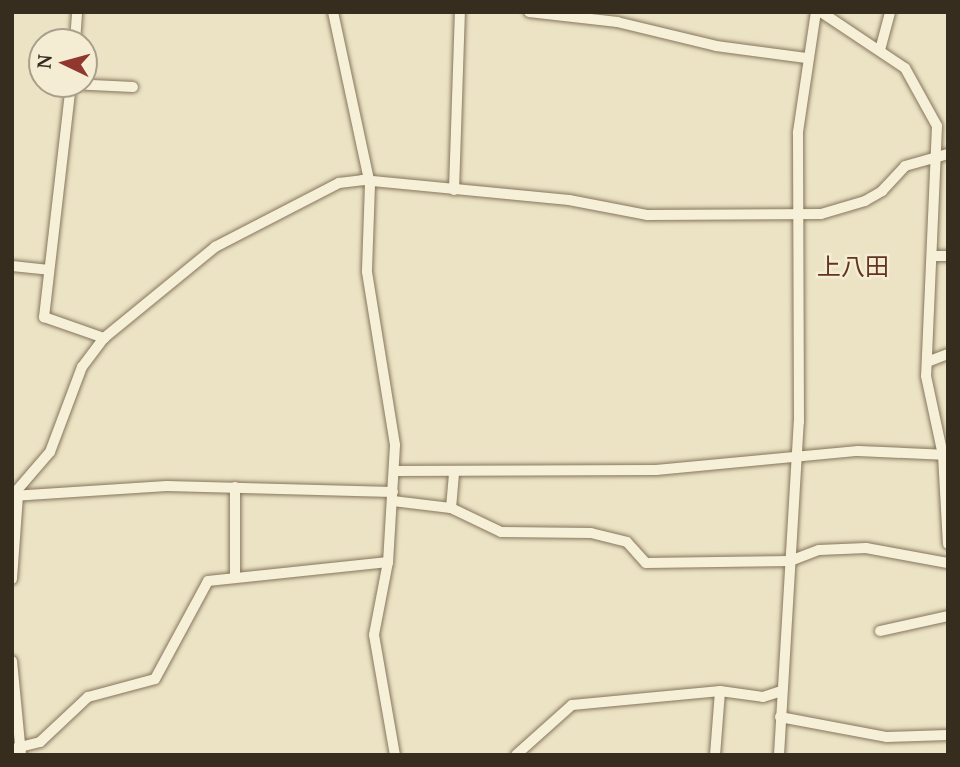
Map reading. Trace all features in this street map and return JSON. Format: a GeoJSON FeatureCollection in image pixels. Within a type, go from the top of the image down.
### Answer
{"type":"FeatureCollection","features":[{"type":"Feature","properties":{"kind":"street"},"geometry":{"type":"LineString","coordinates":[[333,12],[354,93],[370,184],[367,272],[383,357],[395,471],[388,562],[374,635],[395,755]]}},
{"type":"Feature","properties":{"kind":"street"},"geometry":{"type":"LineString","coordinates":[[454,190],[460,12]]}},
{"type":"Feature","properties":{"kind":"street"},"geometry":{"type":"LineString","coordinates":[[529,12],[599,16],[716,46],[806,58]]}},
{"type":"Feature","properties":{"kind":"street"},"geometry":{"type":"LineString","coordinates":[[779,755],[781,691],[798,460],[798,132],[806,58],[819,12],[905,68],[930,106],[936,126],[943,155],[926,362],[929,401],[946,455],[943,524],[948,544]]}},
{"type":"Feature","properties":{"kind":"street"},"geometry":{"type":"LineString","coordinates":[[880,50],[890,12]]}},
{"type":"Feature","properties":{"kind":"street"},"geometry":{"type":"LineString","coordinates":[[98,85],[133,87]]}},
{"type":"Feature","properties":{"kind":"street"},"geometry":{"type":"LineString","coordinates":[[69,98],[44,317],[104,338]]}},
{"type":"Feature","properties":{"kind":"street"},"geometry":{"type":"LineString","coordinates":[[12,579],[14,496],[50,452],[82,367],[104,338],[215,247],[339,183],[362,180],[370,184],[569,200],[647,215],[797,215],[844,210],[882,191],[905,166],[943,155]]}},
{"type":"Feature","properties":{"kind":"street"},"geometry":{"type":"LineString","coordinates":[[933,256],[948,256]]}},
{"type":"Feature","properties":{"kind":"street"},"geometry":{"type":"LineString","coordinates":[[12,266],[49,270]]}},
{"type":"Feature","properties":{"kind":"street"},"geometry":{"type":"LineString","coordinates":[[926,362],[948,354]]}},
{"type":"Feature","properties":{"kind":"street"},"geometry":{"type":"LineString","coordinates":[[395,471],[656,470],[744,459],[798,460],[858,451],[946,455]]}},
{"type":"Feature","properties":{"kind":"street"},"geometry":{"type":"LineString","coordinates":[[452,508],[454,472]]}},
{"type":"Feature","properties":{"kind":"street"},"geometry":{"type":"LineString","coordinates":[[14,496],[167,486],[235,487],[393,497],[452,508],[501,532],[591,533],[627,542],[646,563],[790,561],[819,550],[866,548],[948,563]]}},
{"type":"Feature","properties":{"kind":"street"},"geometry":{"type":"LineString","coordinates":[[234,576],[235,487]]}},
{"type":"Feature","properties":{"kind":"street"},"geometry":{"type":"LineString","coordinates":[[12,661],[18,751],[40,742],[88,697],[155,679],[208,581],[234,576],[388,562]]}},
{"type":"Feature","properties":{"kind":"street"},"geometry":{"type":"LineString","coordinates":[[880,631],[948,616]]}},
{"type":"Feature","properties":{"kind":"street"},"geometry":{"type":"LineString","coordinates":[[516,755],[572,705],[720,691],[763,697],[781,691]]}},
{"type":"Feature","properties":{"kind":"street"},"geometry":{"type":"LineString","coordinates":[[715,755],[720,691]]}},
{"type":"Feature","properties":{"kind":"street"},"geometry":{"type":"LineString","coordinates":[[780,717],[887,737],[948,736]]}},
{"type":"Feature","properties":{"kind":"district","name":"上八田"},"geometry":{"type":"Point","coordinates":[853,267]}}]}
